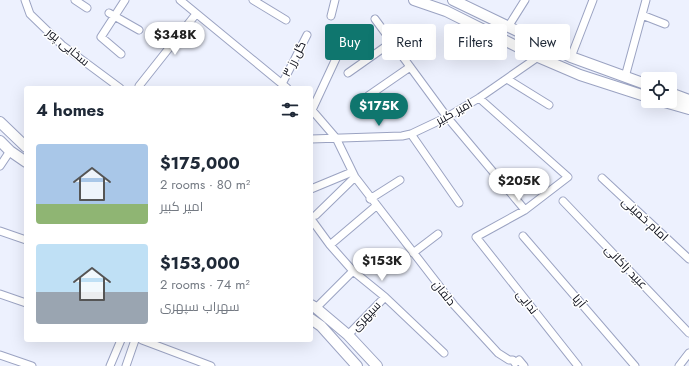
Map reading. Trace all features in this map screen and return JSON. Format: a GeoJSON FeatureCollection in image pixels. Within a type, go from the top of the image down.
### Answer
{"type":"FeatureCollection","features":[{"type":"Feature","properties":{"kind":"main road"},"geometry":{"type":"LineString","coordinates":[[414,0],[446,11],[515,46]]}},
{"type":"Feature","properties":{"kind":"main road"},"geometry":{"type":"LineString","coordinates":[[453,0],[515,31]]}},
{"type":"Feature","properties":{"kind":"main road"},"geometry":{"type":"LineString","coordinates":[[570,57],[641,83]]}},
{"type":"Feature","properties":{"kind":"main road"},"geometry":{"type":"LineString","coordinates":[[545,60],[580,75],[641,95]]}},
{"type":"Feature","properties":{"kind":"main road"},"geometry":{"type":"LineString","coordinates":[[677,96],[689,100]]}},
{"type":"Feature","properties":{"kind":"main road"},"geometry":{"type":"LineString","coordinates":[[677,106],[689,109]]}},
{"type":"Feature","properties":{"kind":"main road"},"geometry":{"type":"LineString","coordinates":[[0,122],[24,145]]}},
{"type":"Feature","properties":{"kind":"main road"},"geometry":{"type":"LineString","coordinates":[[0,141],[10,151],[24,161]]}},
{"type":"Feature","properties":{"kind":"main road"},"geometry":{"type":"LineString","coordinates":[[314,306],[348,335],[377,366]]}},
{"type":"Feature","properties":{"kind":"main road"},"geometry":{"type":"LineString","coordinates":[[313,320],[321,326],[357,366]]}},
{"type":"Feature","properties":{"kind":"street","name":"سخایی پور"},"geometry":{"type":"LineString","coordinates":[[25,0],[30,14],[62,45],[117,86]]}},
{"type":"Feature","properties":{"kind":"street"},"geometry":{"type":"LineString","coordinates":[[75,0],[87,8]]}},
{"type":"Feature","properties":{"kind":"street"},"geometry":{"type":"LineString","coordinates":[[121,54],[102,37],[112,15],[125,0]]}},
{"type":"Feature","properties":{"kind":"street"},"geometry":{"type":"LineString","coordinates":[[180,0],[284,86]]}},
{"type":"Feature","properties":{"kind":"street"},"geometry":{"type":"LineString","coordinates":[[253,0],[286,20]]}},
{"type":"Feature","properties":{"kind":"street"},"geometry":{"type":"LineString","coordinates":[[331,16],[335,0]]}},
{"type":"Feature","properties":{"kind":"street"},"geometry":{"type":"LineString","coordinates":[[508,27],[525,0]]}},
{"type":"Feature","properties":{"kind":"street"},"geometry":{"type":"LineString","coordinates":[[570,57],[593,0]]}},
{"type":"Feature","properties":{"kind":"street"},"geometry":{"type":"LineString","coordinates":[[625,77],[646,0]]}},
{"type":"Feature","properties":{"kind":"street"},"geometry":{"type":"LineString","coordinates":[[139,86],[196,14]]}},
{"type":"Feature","properties":{"kind":"street"},"geometry":{"type":"LineString","coordinates":[[112,15],[140,30]]}},
{"type":"Feature","properties":{"kind":"street"},"geometry":{"type":"LineString","coordinates":[[642,15],[665,24]]}},
{"type":"Feature","properties":{"kind":"street"},"geometry":{"type":"LineString","coordinates":[[375,19],[382,28]]}},
{"type":"Feature","properties":{"kind":"street","name":"گل رز ۳"},"geometry":{"type":"LineString","coordinates":[[284,86],[307,35]]}},
{"type":"Feature","properties":{"kind":"street"},"geometry":{"type":"LineString","coordinates":[[348,73],[382,49]]}},
{"type":"Feature","properties":{"kind":"street"},"geometry":{"type":"LineString","coordinates":[[313,105],[335,60]]}},
{"type":"Feature","properties":{"kind":"street"},"geometry":{"type":"LineString","coordinates":[[405,60],[447,117],[525,210],[568,177],[479,98]]}},
{"type":"Feature","properties":{"kind":"street","name":"امیر کبیر"},"geometry":{"type":"LineString","coordinates":[[313,139],[402,136],[411,134],[447,117],[479,98],[534,60]]}},
{"type":"Feature","properties":{"kind":"street"},"geometry":{"type":"LineString","coordinates":[[368,96],[410,67]]}},
{"type":"Feature","properties":{"kind":"street"},"geometry":{"type":"LineString","coordinates":[[507,79],[549,105]]}},
{"type":"Feature","properties":{"kind":"street","name":"دلفان"},"geometry":{"type":"LineString","coordinates":[[313,111],[336,138],[353,175],[370,199],[454,305],[498,353],[509,360],[513,360],[515,363],[519,360],[524,366]]}},
{"type":"Feature","properties":{"kind":"street"},"geometry":{"type":"LineString","coordinates":[[411,134],[460,203]]}},
{"type":"Feature","properties":{"kind":"street"},"geometry":{"type":"LineString","coordinates":[[0,166],[10,151]]}},
{"type":"Feature","properties":{"kind":"street"},"geometry":{"type":"LineString","coordinates":[[313,188],[353,175]]}},
{"type":"Feature","properties":{"kind":"street"},"geometry":{"type":"LineString","coordinates":[[313,218],[353,175]]}},
{"type":"Feature","properties":{"kind":"street","name":"امام خمینی"},"geometry":{"type":"LineString","coordinates":[[602,178],[689,259]]}},
{"type":"Feature","properties":{"kind":"street"},"geometry":{"type":"LineString","coordinates":[[370,199],[400,180]]}},
{"type":"Feature","properties":{"kind":"street","name":"عبید زاکانی"},"geometry":{"type":"LineString","coordinates":[[563,201],[689,333]]}},
{"type":"Feature","properties":{"kind":"street"},"geometry":{"type":"LineString","coordinates":[[330,245],[376,206]]}},
{"type":"Feature","properties":{"kind":"street","name":"ندایی"},"geometry":{"type":"LineString","coordinates":[[525,210],[476,237],[578,366]]}},
{"type":"Feature","properties":{"kind":"street"},"geometry":{"type":"LineString","coordinates":[[313,220],[330,245],[353,271],[384,297],[444,353]]}},
{"type":"Feature","properties":{"kind":"street"},"geometry":{"type":"LineString","coordinates":[[0,230],[24,239]]}},
{"type":"Feature","properties":{"kind":"street"},"geometry":{"type":"LineString","coordinates":[[413,253],[438,234]]}},
{"type":"Feature","properties":{"kind":"street","name":"آریا"},"geometry":{"type":"LineString","coordinates":[[523,236],[635,366]]}},
{"type":"Feature","properties":{"kind":"street"},"geometry":{"type":"LineString","coordinates":[[314,306],[353,271]]}},
{"type":"Feature","properties":{"kind":"street"},"geometry":{"type":"LineString","coordinates":[[0,294],[24,301]]}},
{"type":"Feature","properties":{"kind":"street","name":"سپهری"},"geometry":{"type":"LineString","coordinates":[[348,335],[384,297]]}},
{"type":"Feature","properties":{"kind":"street"},"geometry":{"type":"LineString","coordinates":[[110,366],[120,342]]}},
{"type":"Feature","properties":{"kind":"street"},"geometry":{"type":"LineString","coordinates":[[126,366],[135,342]]}},
{"type":"Feature","properties":{"kind":"street"},"geometry":{"type":"LineString","coordinates":[[147,342],[211,366]]}},
{"type":"Feature","properties":{"kind":"street"},"geometry":{"type":"LineString","coordinates":[[679,366],[689,353]]}},
{"type":"Feature","properties":{"kind":"street"},"geometry":{"type":"LineString","coordinates":[[0,355],[32,366]]}}]}
